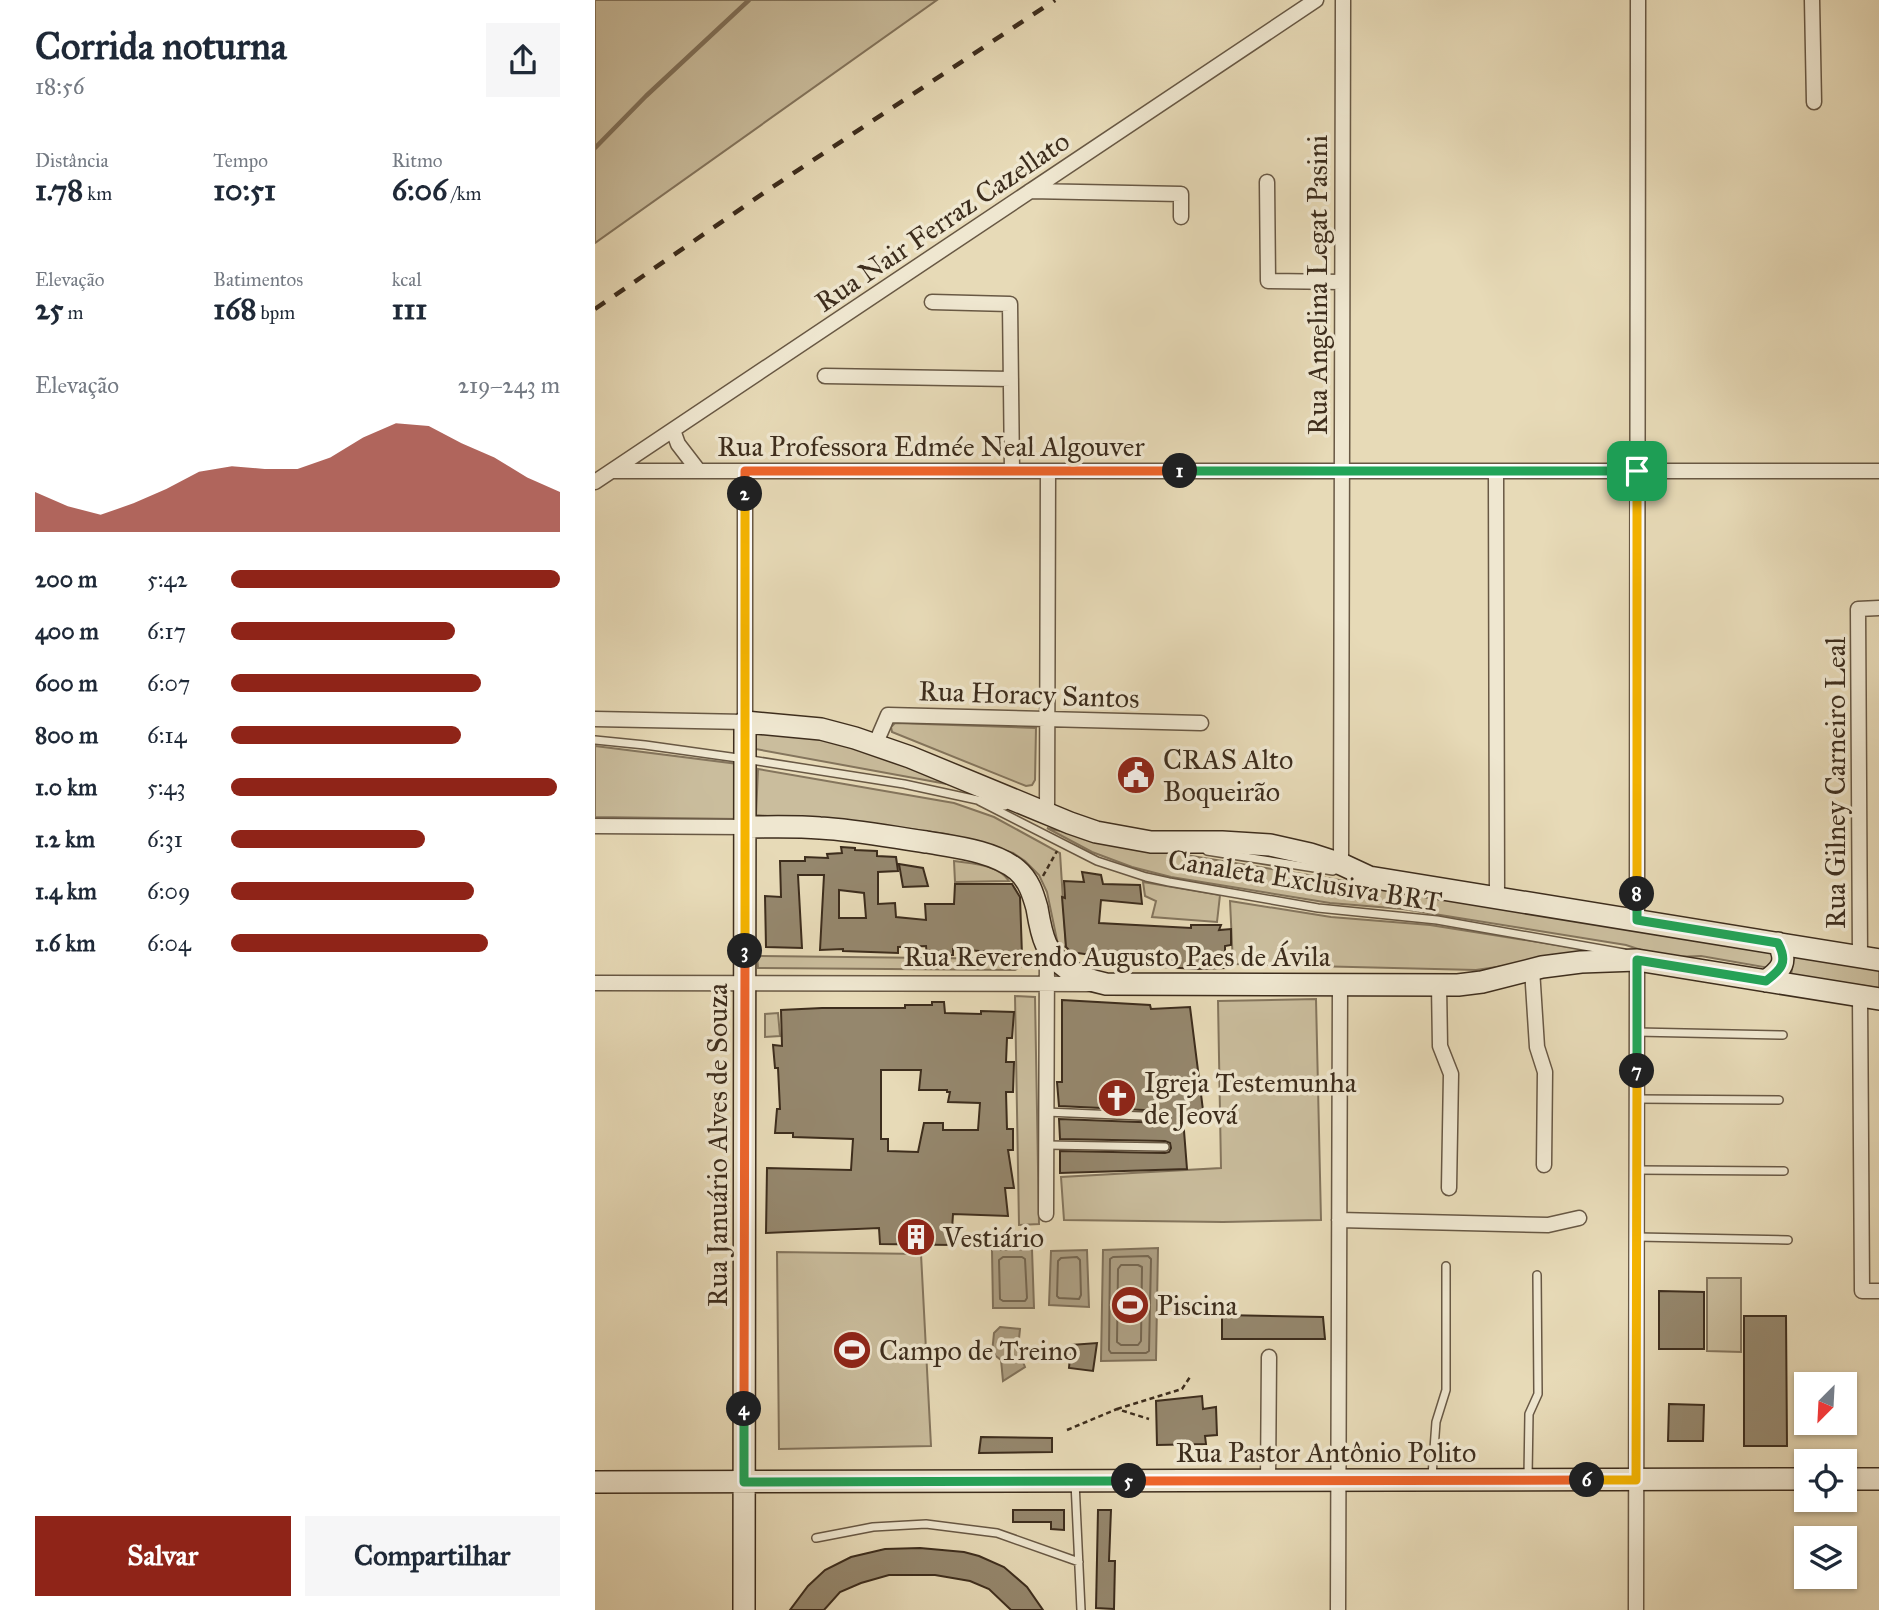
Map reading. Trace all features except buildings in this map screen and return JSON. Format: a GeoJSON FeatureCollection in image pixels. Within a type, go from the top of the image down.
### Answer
{"type":"FeatureCollection","features":[{"type":"Feature","properties":{"kind":"main road"},"geometry":{"type":"LineString","coordinates":[[745,722],[821,729],[876,745],[1096,832],[1151,842],[1270,845],[1341,864],[1369,877],[1869,958]]}},
{"type":"Feature","properties":{"kind":"main road","name":"Rua Januário Alves de Souza"},"geometry":{"type":"LineString","coordinates":[[744,1610],[745,722]]}},
{"type":"Feature","properties":{"kind":"main road"},"geometry":{"type":"LineString","coordinates":[[745,827],[841,829],[944,845],[997,858],[1019,872],[1028,883],[1047,945],[1057,960],[1090,981],[1106,984]]}},
{"type":"Feature","properties":{"kind":"main road"},"geometry":{"type":"LineString","coordinates":[[1766,981],[1782,966],[1782,951],[1778,943]]}},
{"type":"Feature","properties":{"kind":"main road","name":"Rua Reverendo Augusto Paes de Ávila"},"geometry":{"type":"LineString","coordinates":[[1106,984],[1469,984],[1571,963],[1637,960],[1870,997]]}},
{"type":"Feature","properties":{"kind":"main road","name":"Rua Pastor Antônio Polito"},"geometry":{"type":"LineString","coordinates":[[595,1482],[1794,1479]]}},
{"type":"Feature","properties":{"kind":"main road"},"geometry":{"type":"LineString","coordinates":[[1857,1479],[1879,1479]]}},
{"type":"Feature","properties":{"kind":"street","name":"Rua Nair Ferraz Cazellato"},"geometry":{"type":"LineString","coordinates":[[595,482],[1316,0]]}},
{"type":"Feature","properties":{"kind":"street","name":"Rua Angelina Legat Pasini"},"geometry":{"type":"LineString","coordinates":[[1341,864],[1343,0]]}},
{"type":"Feature","properties":{"kind":"street"},"geometry":{"type":"LineString","coordinates":[[1637,920],[1638,0]]}},
{"type":"Feature","properties":{"kind":"street"},"geometry":{"type":"LineString","coordinates":[[1812,0],[1814,102]]}},
{"type":"Feature","properties":{"kind":"street"},"geometry":{"type":"LineString","coordinates":[[1267,182],[1268,281],[1342,282]]}},
{"type":"Feature","properties":{"kind":"street"},"geometry":{"type":"LineString","coordinates":[[1030,191],[1181,194],[1181,217]]}},
{"type":"Feature","properties":{"kind":"street"},"geometry":{"type":"LineString","coordinates":[[932,302],[1010,304],[1012,471]]}},
{"type":"Feature","properties":{"kind":"street"},"geometry":{"type":"LineString","coordinates":[[825,376],[1011,379]]}},
{"type":"Feature","properties":{"kind":"street","name":"Rua Professora Edmée Neal Algouver"},"geometry":{"type":"LineString","coordinates":[[673,430],[678,444],[698,470]]}},
{"type":"Feature","properties":{"kind":"street","name":"Rua Professora Edmée Neal Algouver"},"geometry":{"type":"LineString","coordinates":[[612,471],[1879,471]]}},
{"type":"Feature","properties":{"kind":"street","name":"Rua Januário Alves de Souza"},"geometry":{"type":"LineString","coordinates":[[745,471],[745,722]]}},
{"type":"Feature","properties":{"kind":"street"},"geometry":{"type":"LineString","coordinates":[[1047,813],[1048,471]]}},
{"type":"Feature","properties":{"kind":"street"},"geometry":{"type":"LineString","coordinates":[[1496,471],[1497,898]]}},
{"type":"Feature","properties":{"kind":"street","name":"Rua Gilney Carneiro Leal"},"geometry":{"type":"LineString","coordinates":[[1869,958],[1859,609],[1879,608]]}},
{"type":"Feature","properties":{"kind":"street","name":"Rua Horacy Santos"},"geometry":{"type":"LineString","coordinates":[[876,745],[888,715],[1202,723]]}},
{"type":"Feature","properties":{"kind":"street"},"geometry":{"type":"LineString","coordinates":[[595,719],[745,722]]}},
{"type":"Feature","properties":{"kind":"street"},"geometry":{"type":"LineString","coordinates":[[595,826],[745,827]]}},
{"type":"Feature","properties":{"kind":"street"},"geometry":{"type":"LineString","coordinates":[[1046,1214],[1047,945]]}},
{"type":"Feature","properties":{"kind":"street"},"geometry":{"type":"LineString","coordinates":[[1636,1610],[1637,960]]}},
{"type":"Feature","properties":{"kind":"street"},"geometry":{"type":"LineString","coordinates":[[1532,969],[1537,1047],[1545,1072],[1544,1164]]}},
{"type":"Feature","properties":{"kind":"street","name":"Rua Reverendo Augusto Paes de Ávila"},"geometry":{"type":"LineString","coordinates":[[595,983],[1106,984]]}},
{"type":"Feature","properties":{"kind":"street"},"geometry":{"type":"LineString","coordinates":[[1338,1610],[1340,985]]}},
{"type":"Feature","properties":{"kind":"street"},"geometry":{"type":"LineString","coordinates":[[1439,985],[1440,1046],[1451,1074],[1449,1188]]}},
{"type":"Feature","properties":{"kind":"street"},"geometry":{"type":"LineString","coordinates":[[1870,997],[1862,1291],[1879,1291]]}},
{"type":"Feature","properties":{"kind":"street"},"geometry":{"type":"LineString","coordinates":[[1339,1220],[1548,1225],[1579,1218]]}},
{"type":"Feature","properties":{"kind":"street"},"geometry":{"type":"LineString","coordinates":[[1268,1480],[1269,1357]]}},
{"type":"Feature","properties":{"kind":"lane","name":"Canaleta Exclusiva BRT"},"geometry":{"type":"LineString","coordinates":[[595,740],[745,759],[904,784],[1047,813]]}},
{"type":"Feature","properties":{"kind":"lane","name":"Canaleta Exclusiva BRT"},"geometry":{"type":"LineString","coordinates":[[979,801],[1097,860],[1183,885],[1318,908],[1390,914],[1450,923],[1618,951],[1637,960]]}},
{"type":"Feature","properties":{"kind":"lane","name":"Canaleta Exclusiva BRT"},"geometry":{"type":"LineString","coordinates":[[1151,842],[1369,877]]}},
{"type":"Feature","properties":{"kind":"lane"},"geometry":{"type":"LineString","coordinates":[[1637,1032],[1783,1035]]}},
{"type":"Feature","properties":{"kind":"lane"},"geometry":{"type":"LineString","coordinates":[[1637,1099],[1779,1100]]}},
{"type":"Feature","properties":{"kind":"lane"},"geometry":{"type":"LineString","coordinates":[[1047,1112],[1165,1117]]}},
{"type":"Feature","properties":{"kind":"lane"},"geometry":{"type":"LineString","coordinates":[[1046,1145],[1165,1147]]}},
{"type":"Feature","properties":{"kind":"lane"},"geometry":{"type":"LineString","coordinates":[[1637,1170],[1784,1171]]}},
{"type":"Feature","properties":{"kind":"lane"},"geometry":{"type":"LineString","coordinates":[[1637,1237],[1788,1240]]}},
{"type":"Feature","properties":{"kind":"lane"},"geometry":{"type":"LineString","coordinates":[[1432,1480],[1436,1422],[1446,1390],[1446,1266]]}},
{"type":"Feature","properties":{"kind":"lane"},"geometry":{"type":"LineString","coordinates":[[1528,1480],[1529,1414],[1538,1394],[1537,1275]]}},
{"type":"Feature","properties":{"kind":"lane"},"geometry":{"type":"LineString","coordinates":[[1075,1481],[1081,1610]]}},
{"type":"Feature","properties":{"kind":"lane"},"geometry":{"type":"LineString","coordinates":[[815,1538],[873,1527],[926,1524],[997,1533],[1079,1562]]}},
{"type":"Feature","properties":{"kind":"path"},"geometry":{"type":"LineString","coordinates":[[1033,894],[1061,843]]}},
{"type":"Feature","properties":{"kind":"path"},"geometry":{"type":"LineString","coordinates":[[1067,1430],[1117,1409],[1182,1389],[1191,1377]]}},
{"type":"Feature","properties":{"kind":"path"},"geometry":{"type":"LineString","coordinates":[[1117,1409],[1149,1419]]}},
{"type":"Feature","properties":{"kind":"shaded area"},"geometry":{"type":"Polygon","coordinates":[[[595,0],[937,0],[595,243],[595,0]]]}},
{"type":"Feature","properties":{"kind":"shaded area"},"geometry":{"type":"Polygon","coordinates":[[[895,723],[1036,728],[1035,780],[1032,785],[1026,786],[892,732],[891,727],[895,723]]]}},
{"type":"Feature","properties":{"kind":"shaded area"},"geometry":{"type":"Polygon","coordinates":[[[765,732],[833,741],[974,789],[750,748],[752,735],[765,732]]]}},
{"type":"Feature","properties":{"kind":"shaded area"},"geometry":{"type":"Polygon","coordinates":[[[595,746],[738,764],[738,819],[595,817],[595,746]]]}},
{"type":"Feature","properties":{"kind":"shaded area"},"geometry":{"type":"Polygon","coordinates":[[[758,769],[954,803],[994,817],[1060,853],[1066,947],[1058,945],[1047,892],[1039,875],[1013,853],[946,834],[756,815],[758,769]]]}},
{"type":"Feature","properties":{"kind":"shaded area"},"geometry":{"type":"Polygon","coordinates":[[[1047,828],[1124,845],[1772,950],[1775,959],[1769,968],[1701,956],[1673,957],[1626,945],[1403,909],[1330,903],[1171,877],[1132,867],[1092,852],[1047,828]]]}},
{"type":"Feature","properties":{"kind":"shaded area"},"geometry":{"type":"Polygon","coordinates":[[[954,861],[991,868],[1009,881],[955,882],[954,861]]]}},
{"type":"Feature","properties":{"kind":"shaded area"},"geometry":{"type":"Polygon","coordinates":[[[1143,882],[1220,895],[1217,922],[1152,917],[1156,901],[1145,896],[1143,882]]]}},
{"type":"Feature","properties":{"kind":"shaded area"},"geometry":{"type":"Polygon","coordinates":[[[1230,901],[1331,917],[1430,925],[1601,952],[1476,970],[1233,964],[1230,901]]]}},
{"type":"Feature","properties":{"kind":"shaded area"},"geometry":{"type":"Polygon","coordinates":[[[757,956],[1025,959],[1026,964],[1015,970],[758,968],[757,956]]]}},
{"type":"Feature","properties":{"kind":"shaded area"},"geometry":{"type":"Polygon","coordinates":[[[1794,956],[1879,966],[1879,988],[1791,975],[1794,956]]]}},
{"type":"Feature","properties":{"kind":"shaded area"},"geometry":{"type":"Polygon","coordinates":[[[1015,996],[1035,997],[1039,1224],[1019,1225],[1015,996]]]}},
{"type":"Feature","properties":{"kind":"shaded area"},"geometry":{"type":"Polygon","coordinates":[[[1316,999],[1321,1220],[1064,1220],[1061,1177],[1221,1168],[1218,1001],[1316,999]]]}},
{"type":"Feature","properties":{"kind":"shaded area"},"geometry":{"type":"Polygon","coordinates":[[[778,1013],[780,1036],[765,1037],[765,1014],[778,1013]]]}},
{"type":"Feature","properties":{"kind":"shaded area","name":"Campo de Treino"},"geometry":{"type":"Polygon","coordinates":[[[777,1252],[921,1254],[931,1446],[779,1449],[777,1252]]]}},
{"type":"Feature","properties":{"kind":"shaded area"},"geometry":{"type":"Polygon","coordinates":[[[1707,1278],[1741,1278],[1741,1352],[1707,1351],[1707,1278]]]}},
{"type":"Feature","properties":{"kind":"water","name":"Piscina"},"geometry":{"type":"Polygon","coordinates":[[[1158,1248],[1156,1360],[1101,1361],[1103,1250],[1158,1248]]]}},
{"type":"Feature","properties":{"kind":"water"},"geometry":{"type":"Polygon","coordinates":[[[1032,1249],[1034,1308],[993,1308],[992,1250],[1032,1249]]]}},
{"type":"Feature","properties":{"kind":"water","name":"Piscina"},"geometry":{"type":"Polygon","coordinates":[[[1087,1250],[1089,1307],[1049,1305],[1051,1251],[1087,1250]]]}},
{"type":"Feature","properties":{"kind":"water"},"geometry":{"type":"Polygon","coordinates":[[[1000,1327],[1020,1329],[1018,1349],[1025,1367],[1003,1381],[1001,1360],[992,1353],[994,1333],[1000,1327]]]}},
{"type":"Feature","properties":{"kind":"waterway"},"geometry":{"type":"LineString","coordinates":[[595,148],[646,96],[749,0]]}},
{"type":"Feature","properties":{"kind":"railway"},"geometry":{"type":"LineString","coordinates":[[595,309],[771,188],[1055,0]]}},
{"type":"Feature","properties":{"kind":"place","name":"CRAS Alto Boqueirão"},"geometry":{"type":"Point","coordinates":[1136,775]}},
{"type":"Feature","properties":{"kind":"place","name":"Igreja Testemunha de Jeová"},"geometry":{"type":"Point","coordinates":[1117,1098]}},
{"type":"Feature","properties":{"kind":"place","name":"Vestiário"},"geometry":{"type":"Point","coordinates":[916,1237]}},
{"type":"Feature","properties":{"kind":"place","name":"Piscina"},"geometry":{"type":"Point","coordinates":[1130,1305]}},
{"type":"Feature","properties":{"kind":"place","name":"Campo de Treino"},"geometry":{"type":"Point","coordinates":[852,1350]}},
{"type":"Feature","properties":{"kind":"route"},"geometry":{"type":"LineString","coordinates":[[745,471],[1637,471],[1637,920],[1778,943],[1783,959],[1777,973],[1766,981],[1637,960],[1636,1480],[744,1482],[745,471]]}}]}
